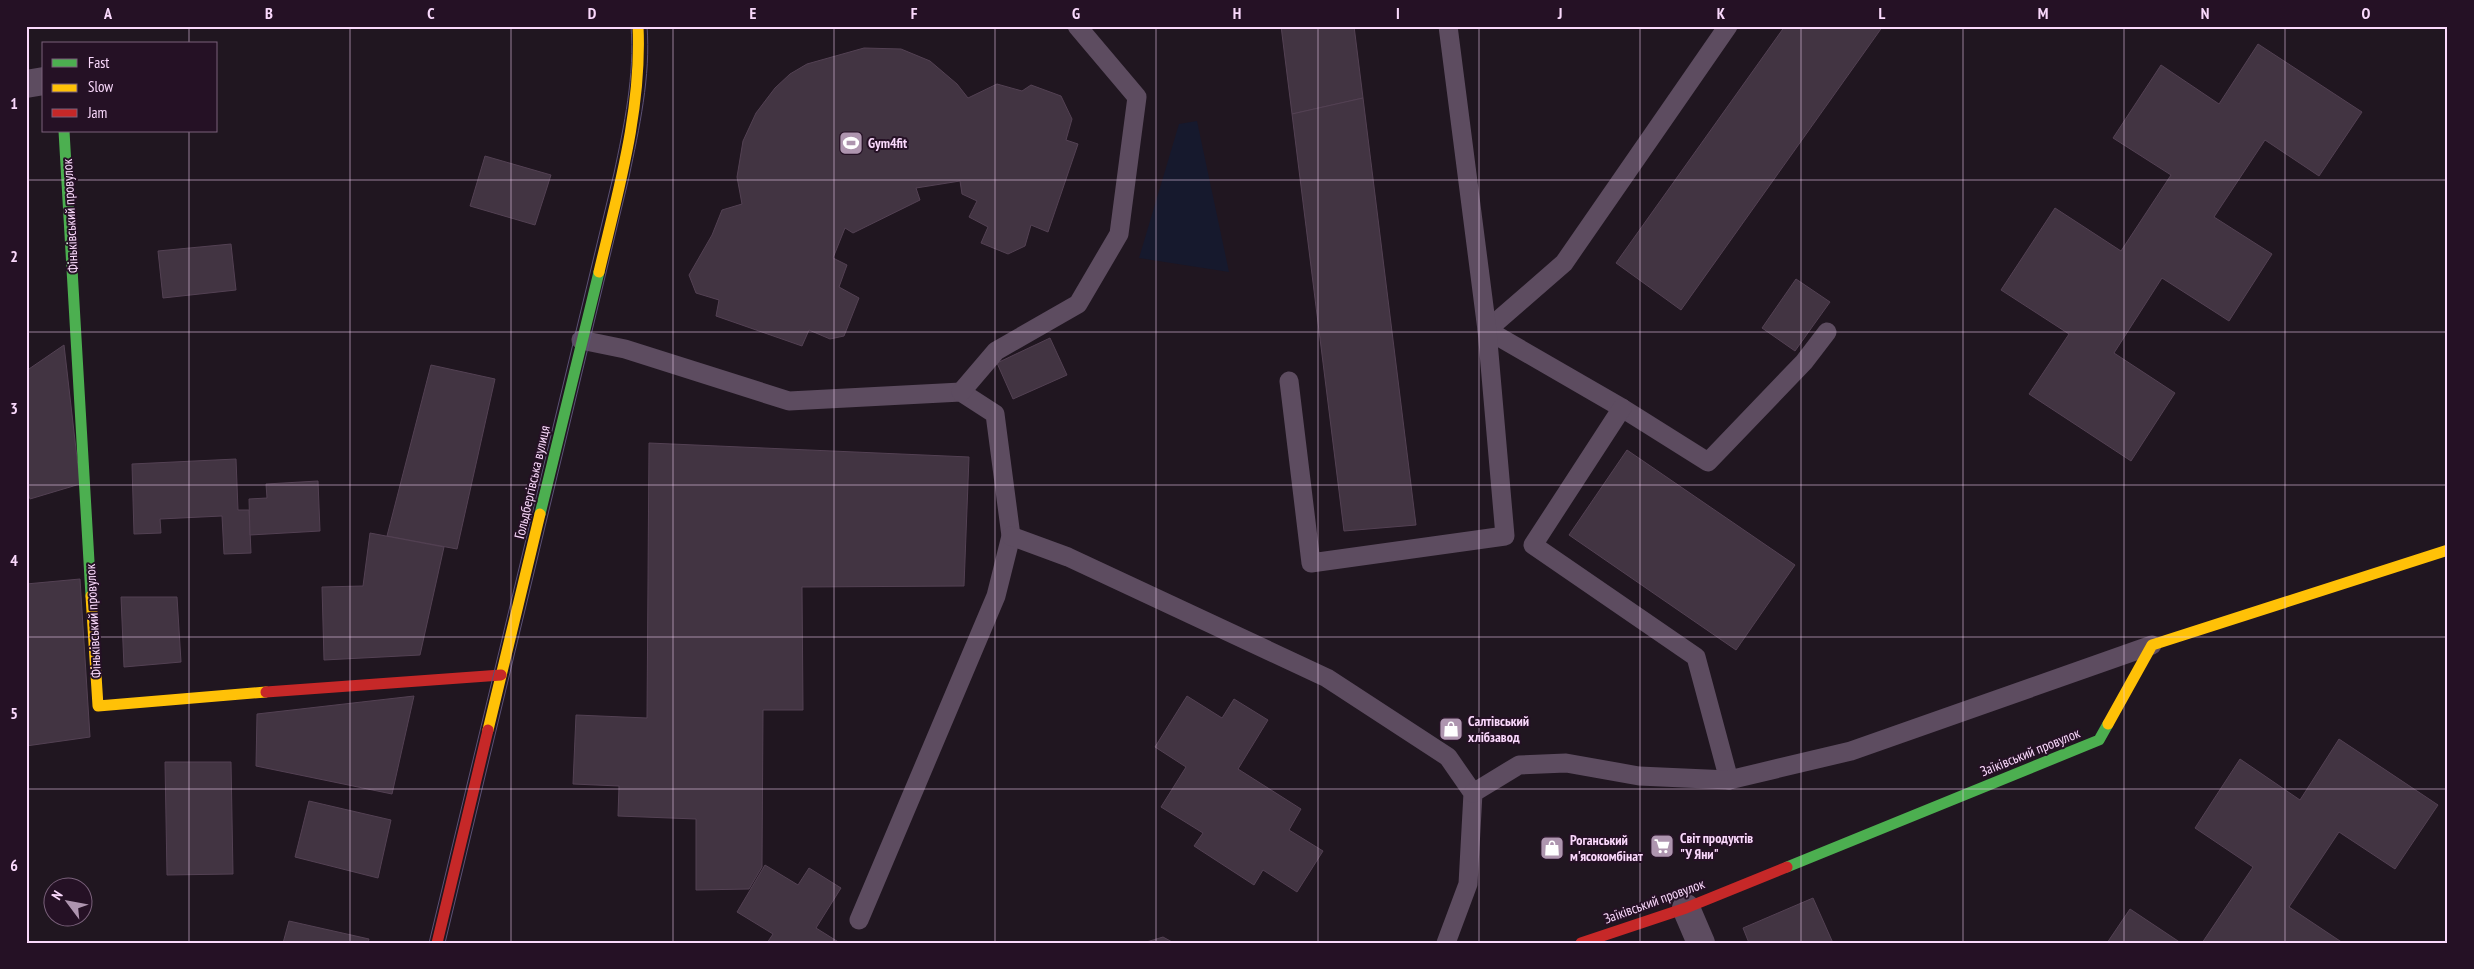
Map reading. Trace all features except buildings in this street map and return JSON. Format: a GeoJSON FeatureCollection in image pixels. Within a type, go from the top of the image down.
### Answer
{"type":"FeatureCollection","features":[{"type":"Feature","properties":{"kind":"street","name":"Гольдбергівська вулиця"},"geometry":{"type":"LineString","coordinates":[[437,943],[632,129],[637,75],[638,26]]}},
{"type":"Feature","properties":{"kind":"street"},"geometry":{"type":"LineString","coordinates":[[26,84],[42,81]]}},
{"type":"Feature","properties":{"kind":"street","name":"Фіньківський провулок"},"geometry":{"type":"LineString","coordinates":[[64,132],[98,706],[454,676],[501,675]]}},
{"type":"Feature","properties":{"kind":"street"},"geometry":{"type":"LineString","coordinates":[[2152,645],[2448,550]]}},
{"type":"Feature","properties":{"kind":"street","name":"Заїківський провулок"},"geometry":{"type":"LineString","coordinates":[[1581,943],[1686,908],[2099,740],[2152,645]]}},
{"type":"Feature","properties":{"kind":"street"},"geometry":{"type":"LineString","coordinates":[[1686,908],[1701,943]]}},
{"type":"Feature","properties":{"kind":"lane"},"geometry":{"type":"LineString","coordinates":[[961,392],[996,351],[1078,304],[1118,234],[1137,98],[1076,26]]}},
{"type":"Feature","properties":{"kind":"lane"},"geometry":{"type":"LineString","coordinates":[[1448,26],[1487,330],[1505,536]]}},
{"type":"Feature","properties":{"kind":"lane"},"geometry":{"type":"LineString","coordinates":[[1487,330],[1564,263],[1728,26]]}},
{"type":"Feature","properties":{"kind":"lane"},"geometry":{"type":"LineString","coordinates":[[1487,330],[1622,408],[1708,462],[1804,362],[1827,332]]}},
{"type":"Feature","properties":{"kind":"lane"},"geometry":{"type":"LineString","coordinates":[[581,340],[625,349],[789,401],[961,392],[995,414],[1011,536],[996,596],[859,920]]}},
{"type":"Feature","properties":{"kind":"lane"},"geometry":{"type":"LineString","coordinates":[[1289,381],[1311,563],[1505,536],[1533,545],[1696,657],[1729,780]]}},
{"type":"Feature","properties":{"kind":"lane"},"geometry":{"type":"LineString","coordinates":[[1533,545],[1622,408]]}},
{"type":"Feature","properties":{"kind":"lane"},"geometry":{"type":"LineString","coordinates":[[1011,536],[1068,557],[1327,678],[1448,757],[1473,793],[1468,884],[1446,943]]}},
{"type":"Feature","properties":{"kind":"lane"},"geometry":{"type":"LineString","coordinates":[[1473,793],[1519,765],[1566,763],[1639,776],[1729,780],[1851,751],[2152,645]]}},
{"type":"Feature","properties":{"kind":"shaded area"},"geometry":{"type":"Polygon","coordinates":[[[1197,121],[1229,272],[1139,258],[1179,124],[1197,121]]]}},
{"type":"Feature","properties":{"kind":"tram line"},"geometry":{"type":"LineString","coordinates":[[429,943],[614,173],[630,82],[631,26]]}},
{"type":"Feature","properties":{"kind":"tram line"},"geometry":{"type":"LineString","coordinates":[[445,943],[629,177],[646,83],[647,26]]}},
{"type":"Feature","properties":{"kind":"traffic: fast"},"geometry":{"type":"LineString","coordinates":[[64,132],[91,596]]}},
{"type":"Feature","properties":{"kind":"traffic: fast"},"geometry":{"type":"LineString","coordinates":[[540,514],[599,272]]}},
{"type":"Feature","properties":{"kind":"traffic: fast"},"geometry":{"type":"LineString","coordinates":[[1787,867],[2099,740],[2108,724]]}},
{"type":"Feature","properties":{"kind":"traffic: slow"},"geometry":{"type":"LineString","coordinates":[[599,272],[621,181],[632,119],[636,88],[638,26]]}},
{"type":"Feature","properties":{"kind":"traffic: slow"},"geometry":{"type":"LineString","coordinates":[[488,730],[540,514]]}},
{"type":"Feature","properties":{"kind":"traffic: slow"},"geometry":{"type":"LineString","coordinates":[[2108,724],[2152,645],[2448,550]]}},
{"type":"Feature","properties":{"kind":"traffic: slow"},"geometry":{"type":"LineString","coordinates":[[91,596],[98,706],[266,692]]}},
{"type":"Feature","properties":{"kind":"traffic: jam"},"geometry":{"type":"LineString","coordinates":[[266,692],[501,675]]}},
{"type":"Feature","properties":{"kind":"traffic: jam"},"geometry":{"type":"LineString","coordinates":[[437,943],[488,730]]}},
{"type":"Feature","properties":{"kind":"traffic: jam"},"geometry":{"type":"LineString","coordinates":[[1581,943],[1686,908],[1787,867]]}},
{"type":"Feature","properties":{"kind":"place","name":"Gym4fit"},"geometry":{"type":"Point","coordinates":[851,143]}},
{"type":"Feature","properties":{"kind":"place","name":"Салтівський хлібзавод"},"geometry":{"type":"Point","coordinates":[1451,729]}},
{"type":"Feature","properties":{"kind":"place","name":"Світ продуктів \"У Яни\""},"geometry":{"type":"Point","coordinates":[1662,846]}},
{"type":"Feature","properties":{"kind":"place","name":"Роганський м'ясокомбінат"},"geometry":{"type":"Point","coordinates":[1552,848]}}]}
